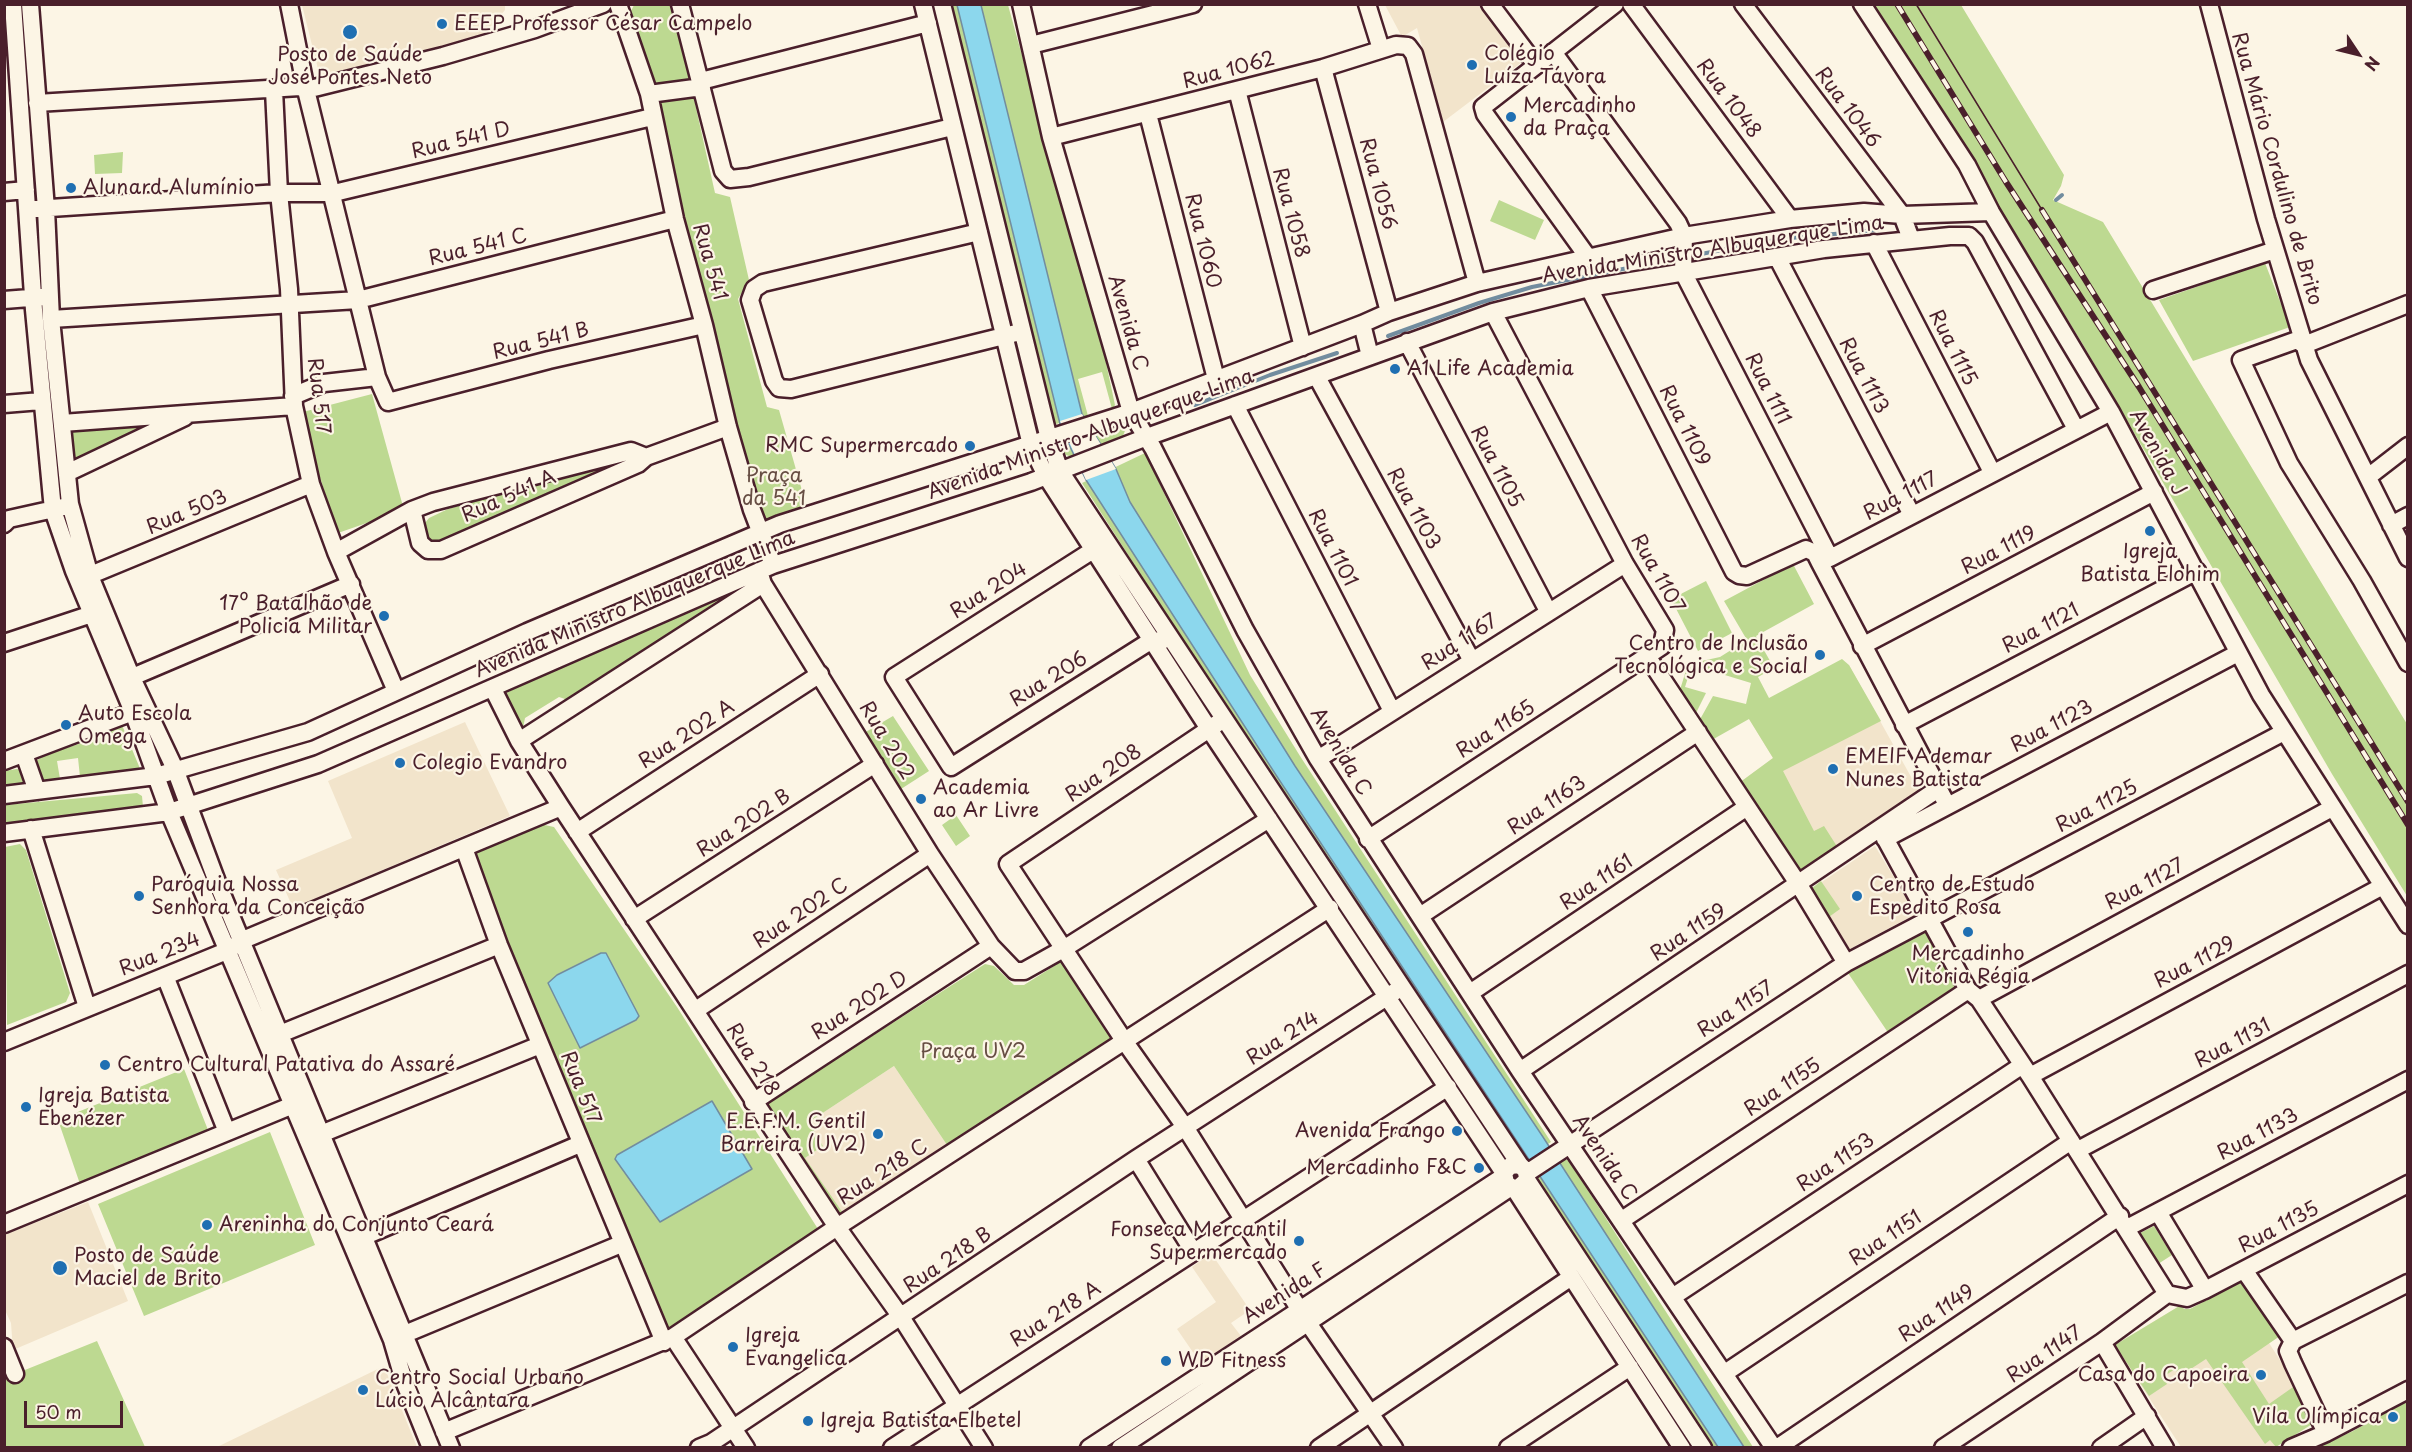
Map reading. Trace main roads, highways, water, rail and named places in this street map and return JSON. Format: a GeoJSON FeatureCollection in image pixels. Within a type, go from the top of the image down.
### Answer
{"type":"FeatureCollection","features":[{"type":"Feature","properties":{"kind":"water"},"geometry":{"type":"Polygon","coordinates":[[[957,5],[981,5],[1082,414],[1116,469],[1130,502],[1295,766],[1543,1137],[1744,1447],[1718,1447],[1276,775],[1086,480],[1061,428],[957,5]]]}},
{"type":"Feature","properties":{"kind":"water"},"geometry":{"type":"Polygon","coordinates":[[[601,953],[606,953],[639,1016],[636,1020],[580,1048],[548,983],[557,975],[601,953]]]}},
{"type":"Feature","properties":{"kind":"water"},"geometry":{"type":"Polygon","coordinates":[[[712,1101],[752,1169],[660,1222],[615,1159],[617,1155],[712,1101]]]}},
{"type":"Feature","properties":{"kind":"waterway"},"geometry":{"type":"LineString","coordinates":[[2056,200],[2062,195]]}},
{"type":"Feature","properties":{"kind":"waterway"},"geometry":{"type":"LineString","coordinates":[[1701,254],[1780,239],[1877,230]]}},
{"type":"Feature","properties":{"kind":"waterway"},"geometry":{"type":"LineString","coordinates":[[1388,336],[1479,303],[1532,287],[1628,268]]}},
{"type":"Feature","properties":{"kind":"waterway"},"geometry":{"type":"LineString","coordinates":[[1195,405],[1270,375],[1337,353]]}},
{"type":"Feature","properties":{"kind":"tram line"},"geometry":{"type":"LineString","coordinates":[[1916,4],[2042,210]]}},
{"type":"Feature","properties":{"kind":"railway"},"geometry":{"type":"LineString","coordinates":[[1897,4],[2006,182],[2139,387],[2408,825]]}},
{"type":"Feature","properties":{"kind":"railway"},"geometry":{"type":"LineString","coordinates":[[2042,210],[2408,802]]}},
{"type":"Feature","properties":{"kind":"place","name":"EEEP Professor César Campelo"},"geometry":{"type":"Point","coordinates":[442,24]}},
{"type":"Feature","properties":{"kind":"place","name":"Posto de Saúde José Pontes Neto"},"geometry":{"type":"Point","coordinates":[350,32]}},
{"type":"Feature","properties":{"kind":"place","name":"Colégio Luíza Távora"},"geometry":{"type":"Point","coordinates":[1472,65]}},
{"type":"Feature","properties":{"kind":"place","name":"Mercadinho da Praça"},"geometry":{"type":"Point","coordinates":[1511,117]}},
{"type":"Feature","properties":{"kind":"place","name":"Alunard Alumínio"},"geometry":{"type":"Point","coordinates":[71,188]}},
{"type":"Feature","properties":{"kind":"place","name":"A1 Life Academia"},"geometry":{"type":"Point","coordinates":[1395,369]}},
{"type":"Feature","properties":{"kind":"place","name":"RMC Supermercado"},"geometry":{"type":"Point","coordinates":[970,446]}},
{"type":"Feature","properties":{"kind":"place","name":"Igreja Batista Elohim"},"geometry":{"type":"Point","coordinates":[2150,531]}},
{"type":"Feature","properties":{"kind":"place","name":"17º Batalhão de Policia Militar"},"geometry":{"type":"Point","coordinates":[384,616]}},
{"type":"Feature","properties":{"kind":"place","name":"Centro de Inclusão Tecnológica e Social"},"geometry":{"type":"Point","coordinates":[1820,655]}},
{"type":"Feature","properties":{"kind":"place","name":"Auto Escola Omega"},"geometry":{"type":"Point","coordinates":[66,725]}},
{"type":"Feature","properties":{"kind":"place","name":"Colegio Evandro"},"geometry":{"type":"Point","coordinates":[400,763]}},
{"type":"Feature","properties":{"kind":"place","name":"EMEIF Ademar Nunes Batista"},"geometry":{"type":"Point","coordinates":[1833,769]}},
{"type":"Feature","properties":{"kind":"place","name":"Academia ao Ar Livre"},"geometry":{"type":"Point","coordinates":[921,799]}},
{"type":"Feature","properties":{"kind":"place","name":"Paróquia Nossa Senhora da Conceição"},"geometry":{"type":"Point","coordinates":[139,896]}},
{"type":"Feature","properties":{"kind":"place","name":"Centro de Estudo Espedito Rosa"},"geometry":{"type":"Point","coordinates":[1857,896]}},
{"type":"Feature","properties":{"kind":"place","name":"Mercadinho Vitória Régia"},"geometry":{"type":"Point","coordinates":[1968,932]}},
{"type":"Feature","properties":{"kind":"place","name":"Centro Cultural Patativa do Assaré"},"geometry":{"type":"Point","coordinates":[105,1065]}},
{"type":"Feature","properties":{"kind":"place","name":"Igreja Batista Ebenézer"},"geometry":{"type":"Point","coordinates":[26,1107]}},
{"type":"Feature","properties":{"kind":"place","name":"Avenida Frango"},"geometry":{"type":"Point","coordinates":[1457,1131]}},
{"type":"Feature","properties":{"kind":"place","name":"E.E.F.M. Gentil Barreira (UV2)"},"geometry":{"type":"Point","coordinates":[878,1134]}},
{"type":"Feature","properties":{"kind":"place","name":"Mercadinho F&C"},"geometry":{"type":"Point","coordinates":[1479,1168]}},
{"type":"Feature","properties":{"kind":"place","name":"Areninha do Conjunto Ceará"},"geometry":{"type":"Point","coordinates":[207,1225]}},
{"type":"Feature","properties":{"kind":"place","name":"Fonseca Mercantil Supermercado"},"geometry":{"type":"Point","coordinates":[1299,1241]}},
{"type":"Feature","properties":{"kind":"place","name":"Posto de Saúde Maciel de Brito"},"geometry":{"type":"Point","coordinates":[60,1268]}},
{"type":"Feature","properties":{"kind":"place","name":"Igreja Evangelica"},"geometry":{"type":"Point","coordinates":[733,1347]}},
{"type":"Feature","properties":{"kind":"place","name":"WD Fitness"},"geometry":{"type":"Point","coordinates":[1166,1361]}},
{"type":"Feature","properties":{"kind":"place","name":"Casa do Capoeira"},"geometry":{"type":"Point","coordinates":[2261,1375]}},
{"type":"Feature","properties":{"kind":"place","name":"Centro Social Urbano Lúcio Alcântara"},"geometry":{"type":"Point","coordinates":[363,1390]}},
{"type":"Feature","properties":{"kind":"place","name":"Vila Olímpica"},"geometry":{"type":"Point","coordinates":[2393,1417]}},
{"type":"Feature","properties":{"kind":"place","name":"Igreja Batista Elbetel"},"geometry":{"type":"Point","coordinates":[808,1421]}},
{"type":"Feature","properties":{"kind":"park label","name":"Praça da 541"},"geometry":{"type":"Point","coordinates":[774,488]}},
{"type":"Feature","properties":{"kind":"park label","name":"Praça UV2"},"geometry":{"type":"Point","coordinates":[973,1052]}}]}
